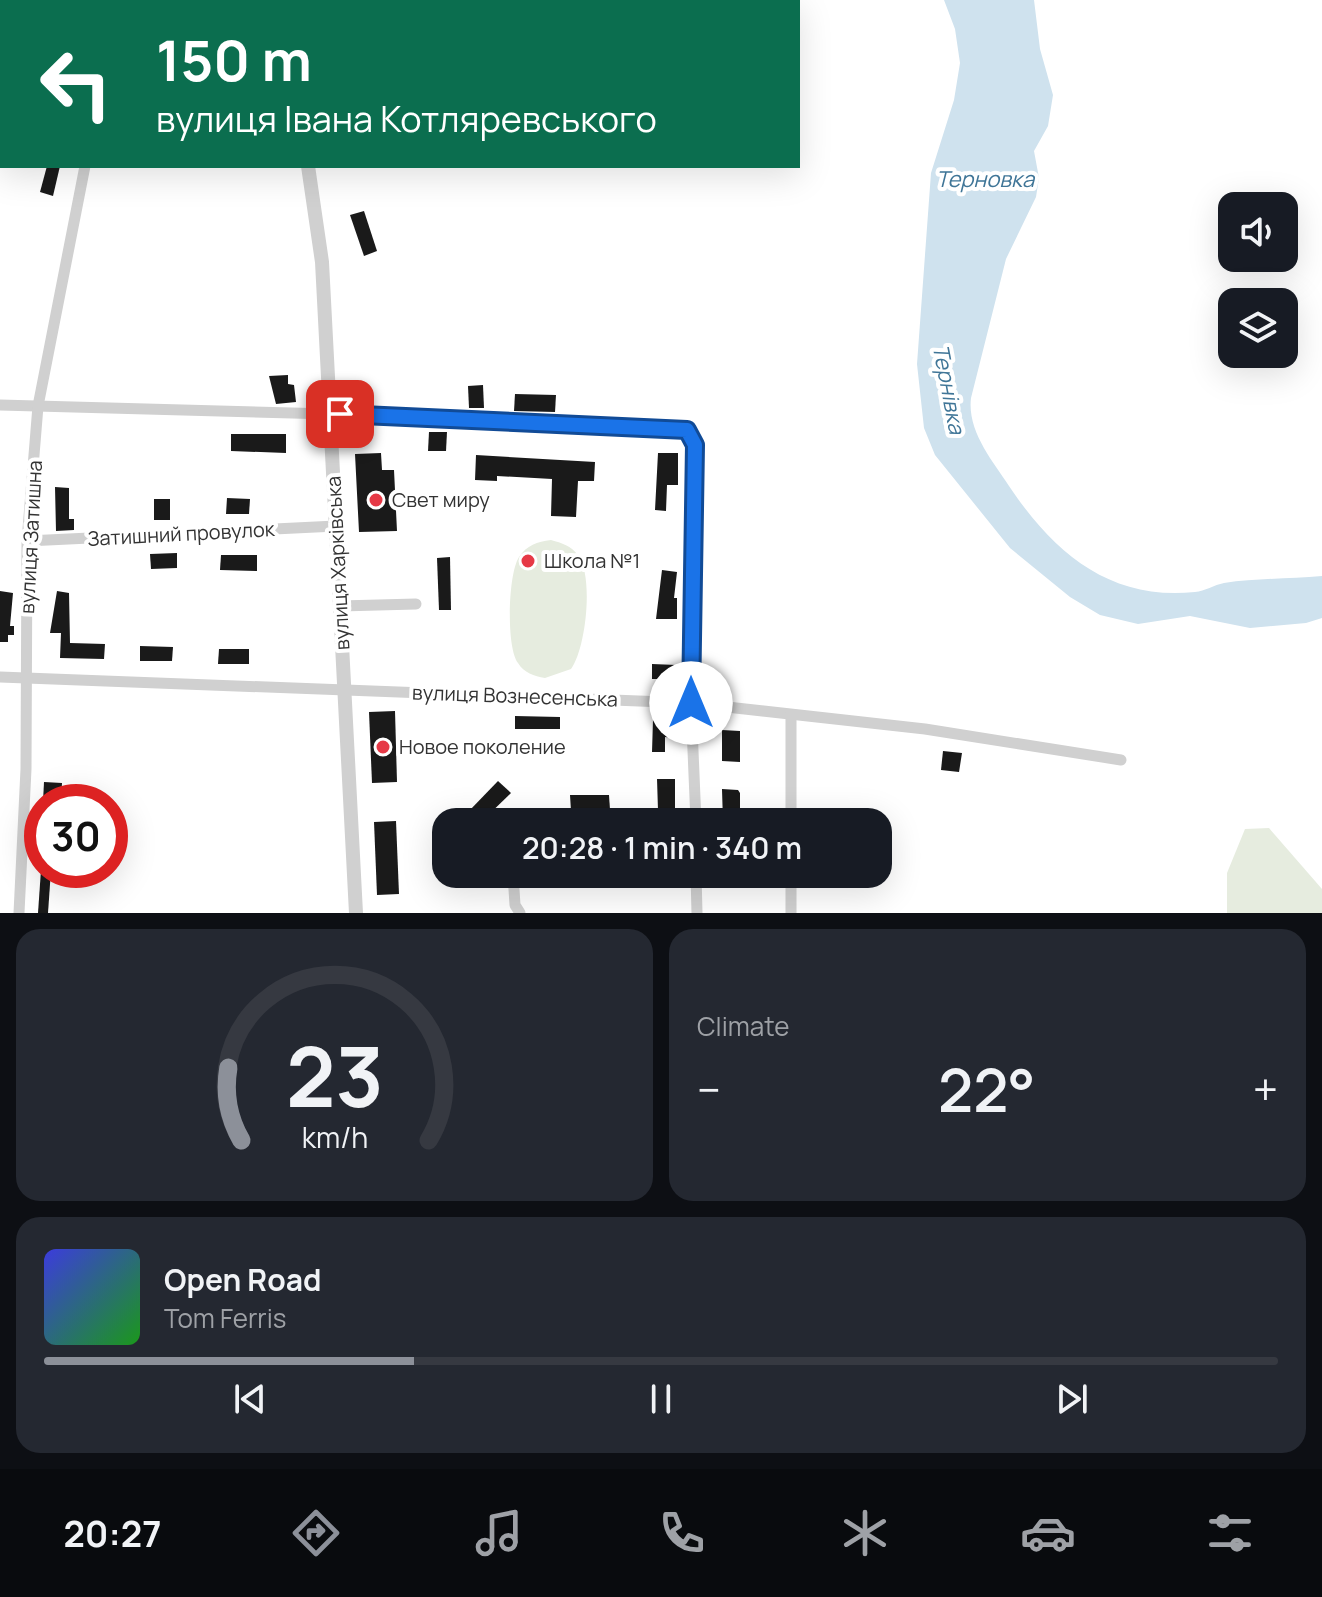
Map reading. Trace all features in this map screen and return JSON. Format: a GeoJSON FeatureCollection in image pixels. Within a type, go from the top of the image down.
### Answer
{"type":"FeatureCollection","features":[{"type":"Feature","properties":{"kind":"street","name":"вулиця Затишна"},"geometry":{"type":"LineString","coordinates":[[19,913],[27,541],[38,406],[85,168]]}},
{"type":"Feature","properties":{"kind":"street","name":"вулиця Харківська"},"geometry":{"type":"LineString","coordinates":[[308,168],[322,262],[356,913]]}},
{"type":"Feature","properties":{"kind":"street"},"geometry":{"type":"LineString","coordinates":[[0,405],[681,428],[693,436],[691,703],[695,808]]}},
{"type":"Feature","properties":{"kind":"street","name":"Затишний провулок"},"geometry":{"type":"LineString","coordinates":[[27,541],[336,526]]}},
{"type":"Feature","properties":{"kind":"street"},"geometry":{"type":"LineString","coordinates":[[340,606],[416,604]]}},
{"type":"Feature","properties":{"kind":"street","name":"вулиця Вознесенська"},"geometry":{"type":"LineString","coordinates":[[0,677],[691,703],[925,729],[1121,760]]}},
{"type":"Feature","properties":{"kind":"street"},"geometry":{"type":"LineString","coordinates":[[791,715],[791,808]]}},
{"type":"Feature","properties":{"kind":"street"},"geometry":{"type":"LineString","coordinates":[[514,888],[515,905],[520,913]]}},
{"type":"Feature","properties":{"kind":"street"},"geometry":{"type":"LineString","coordinates":[[696,888],[697,913]]}},
{"type":"Feature","properties":{"kind":"street"},"geometry":{"type":"LineString","coordinates":[[791,888],[791,913]]}},
{"type":"Feature","properties":{"kind":"shaded area"},"geometry":{"type":"Polygon","coordinates":[[[551,540],[578,555],[583,565],[587,595],[581,646],[571,669],[545,678],[530,674],[518,663],[512,642],[510,610],[515,566],[519,557],[533,545],[551,540]]]}},
{"type":"Feature","properties":{"kind":"shaded area"},"geometry":{"type":"Polygon","coordinates":[[[1269,828],[1322,889],[1322,913],[1227,913],[1227,873],[1245,829],[1269,828]]]}},
{"type":"Feature","properties":{"kind":"water","name":"Терновка"},"geometry":{"type":"Polygon","coordinates":[[[944,0],[1034,0],[1040,49],[1053,95],[1048,126],[1034,151],[1039,178],[1036,197],[1006,259],[971,398],[973,422],[988,455],[1045,532],[1087,568],[1111,580],[1136,589],[1164,593],[1195,592],[1236,581],[1322,576],[1322,618],[1306,623],[1250,628],[1190,616],[1138,624],[1100,615],[1070,597],[1010,548],[935,455],[924,428],[917,364],[931,173],[954,100],[960,63],[955,29],[944,0]]]}},
{"type":"Feature","properties":{"kind":"building"},"geometry":{"type":"Polygon","coordinates":[[[46,168],[60,168],[53,196],[40,192],[46,168]]]}},
{"type":"Feature","properties":{"kind":"building"},"geometry":{"type":"Polygon","coordinates":[[[364,211],[377,251],[364,256],[350,215],[364,211]]]}},
{"type":"Feature","properties":{"kind":"building"},"geometry":{"type":"Polygon","coordinates":[[[288,375],[288,384],[294,385],[296,402],[276,404],[269,376],[288,375]]]}},
{"type":"Feature","properties":{"kind":"building"},"geometry":{"type":"Polygon","coordinates":[[[483,385],[484,408],[469,408],[468,386],[483,385]]]}},
{"type":"Feature","properties":{"kind":"building"},"geometry":{"type":"Polygon","coordinates":[[[515,394],[556,395],[555,412],[514,411],[515,394]]]}},
{"type":"Feature","properties":{"kind":"building"},"geometry":{"type":"Polygon","coordinates":[[[429,432],[447,432],[446,451],[428,451],[429,432]]]}},
{"type":"Feature","properties":{"kind":"building"},"geometry":{"type":"Polygon","coordinates":[[[231,434],[286,434],[286,453],[231,451],[231,434]]]}},
{"type":"Feature","properties":{"kind":"building","name":"Свет миру"},"geometry":{"type":"Polygon","coordinates":[[[381,453],[382,470],[394,470],[397,531],[359,532],[355,454],[381,453]]]}},
{"type":"Feature","properties":{"kind":"building"},"geometry":{"type":"Polygon","coordinates":[[[658,453],[678,453],[678,485],[667,485],[666,511],[655,510],[658,453]]]}},
{"type":"Feature","properties":{"kind":"building"},"geometry":{"type":"Polygon","coordinates":[[[476,455],[595,462],[594,481],[578,481],[576,517],[551,516],[552,479],[497,476],[497,481],[475,480],[476,455]]]}},
{"type":"Feature","properties":{"kind":"building"},"geometry":{"type":"Polygon","coordinates":[[[55,487],[69,488],[69,519],[74,519],[74,530],[56,531],[55,487]]]}},
{"type":"Feature","properties":{"kind":"building"},"geometry":{"type":"Polygon","coordinates":[[[227,498],[250,499],[249,514],[226,514],[227,498]]]}},
{"type":"Feature","properties":{"kind":"building"},"geometry":{"type":"Polygon","coordinates":[[[154,499],[170,499],[170,520],[154,520],[154,499]]]}},
{"type":"Feature","properties":{"kind":"building"},"geometry":{"type":"Polygon","coordinates":[[[177,553],[177,568],[151,569],[150,554],[177,553]]]}},
{"type":"Feature","properties":{"kind":"building"},"geometry":{"type":"Polygon","coordinates":[[[221,555],[257,555],[257,571],[220,570],[221,555]]]}},
{"type":"Feature","properties":{"kind":"building"},"geometry":{"type":"Polygon","coordinates":[[[450,557],[451,610],[439,610],[437,558],[450,557]]]}},
{"type":"Feature","properties":{"kind":"building"},"geometry":{"type":"Polygon","coordinates":[[[662,570],[677,572],[674,598],[677,598],[677,619],[656,619],[662,570]]]}},
{"type":"Feature","properties":{"kind":"building"},"geometry":{"type":"Polygon","coordinates":[[[0,591],[13,593],[10,626],[14,626],[14,635],[8,635],[8,642],[0,642],[0,591]]]}},
{"type":"Feature","properties":{"kind":"building"},"geometry":{"type":"Polygon","coordinates":[[[57,591],[69,593],[70,643],[105,644],[104,659],[60,658],[61,633],[50,633],[57,591]]]}},
{"type":"Feature","properties":{"kind":"building"},"geometry":{"type":"Polygon","coordinates":[[[140,646],[173,647],[172,661],[140,661],[140,646]]]}},
{"type":"Feature","properties":{"kind":"building"},"geometry":{"type":"Polygon","coordinates":[[[219,649],[249,649],[249,664],[218,664],[219,649]]]}},
{"type":"Feature","properties":{"kind":"building"},"geometry":{"type":"Polygon","coordinates":[[[652,664],[676,665],[675,679],[652,679],[652,664]]]}},
{"type":"Feature","properties":{"kind":"building","name":"Новое поколение"},"geometry":{"type":"Polygon","coordinates":[[[395,711],[397,782],[372,783],[369,712],[395,711]]]}},
{"type":"Feature","properties":{"kind":"building"},"geometry":{"type":"Polygon","coordinates":[[[515,716],[560,717],[560,729],[515,729],[515,716]]]}},
{"type":"Feature","properties":{"kind":"building"},"geometry":{"type":"Polygon","coordinates":[[[653,720],[674,721],[674,738],[665,737],[665,752],[652,752],[653,720]]]}},
{"type":"Feature","properties":{"kind":"building"},"geometry":{"type":"Polygon","coordinates":[[[722,730],[740,731],[740,762],[722,761],[722,730]]]}},
{"type":"Feature","properties":{"kind":"building"},"geometry":{"type":"Polygon","coordinates":[[[943,751],[962,753],[959,772],[941,770],[943,751]]]}},
{"type":"Feature","properties":{"kind":"building"},"geometry":{"type":"Polygon","coordinates":[[[657,779],[675,779],[675,808],[658,808],[657,779]]]}},
{"type":"Feature","properties":{"kind":"building"},"geometry":{"type":"Polygon","coordinates":[[[498,781],[511,793],[495,808],[472,808],[498,781]]]}},
{"type":"Feature","properties":{"kind":"building"},"geometry":{"type":"Polygon","coordinates":[[[722,789],[738,790],[740,808],[723,808],[722,789]]]}},
{"type":"Feature","properties":{"kind":"building"},"geometry":{"type":"Polygon","coordinates":[[[570,795],[609,795],[610,808],[571,808],[570,795]]]}},
{"type":"Feature","properties":{"kind":"building"},"geometry":{"type":"Polygon","coordinates":[[[396,821],[399,894],[377,895],[374,822],[396,821]]]}},
{"type":"Feature","properties":{"kind":"building"},"geometry":{"type":"Polygon","coordinates":[[[40,888],[50,888],[48,913],[38,913],[40,888]]]}},
{"type":"Feature","properties":{"kind":"place","name":"Свет миру"},"geometry":{"type":"Point","coordinates":[376,500]}},
{"type":"Feature","properties":{"kind":"place","name":"Школа №1"},"geometry":{"type":"Point","coordinates":[528,561]}},
{"type":"Feature","properties":{"kind":"place","name":"Новое поколение"},"geometry":{"type":"Point","coordinates":[383,747]}},
{"type":"Feature","properties":{"kind":"route"},"geometry":{"type":"LineString","coordinates":[[340,414],[687,430],[693,436],[695,445],[691,703]]}},
{"type":"Feature","properties":{"kind":"water label","name":"Тернівка"},"geometry":{"type":"Point","coordinates":[949,389]}}]}
